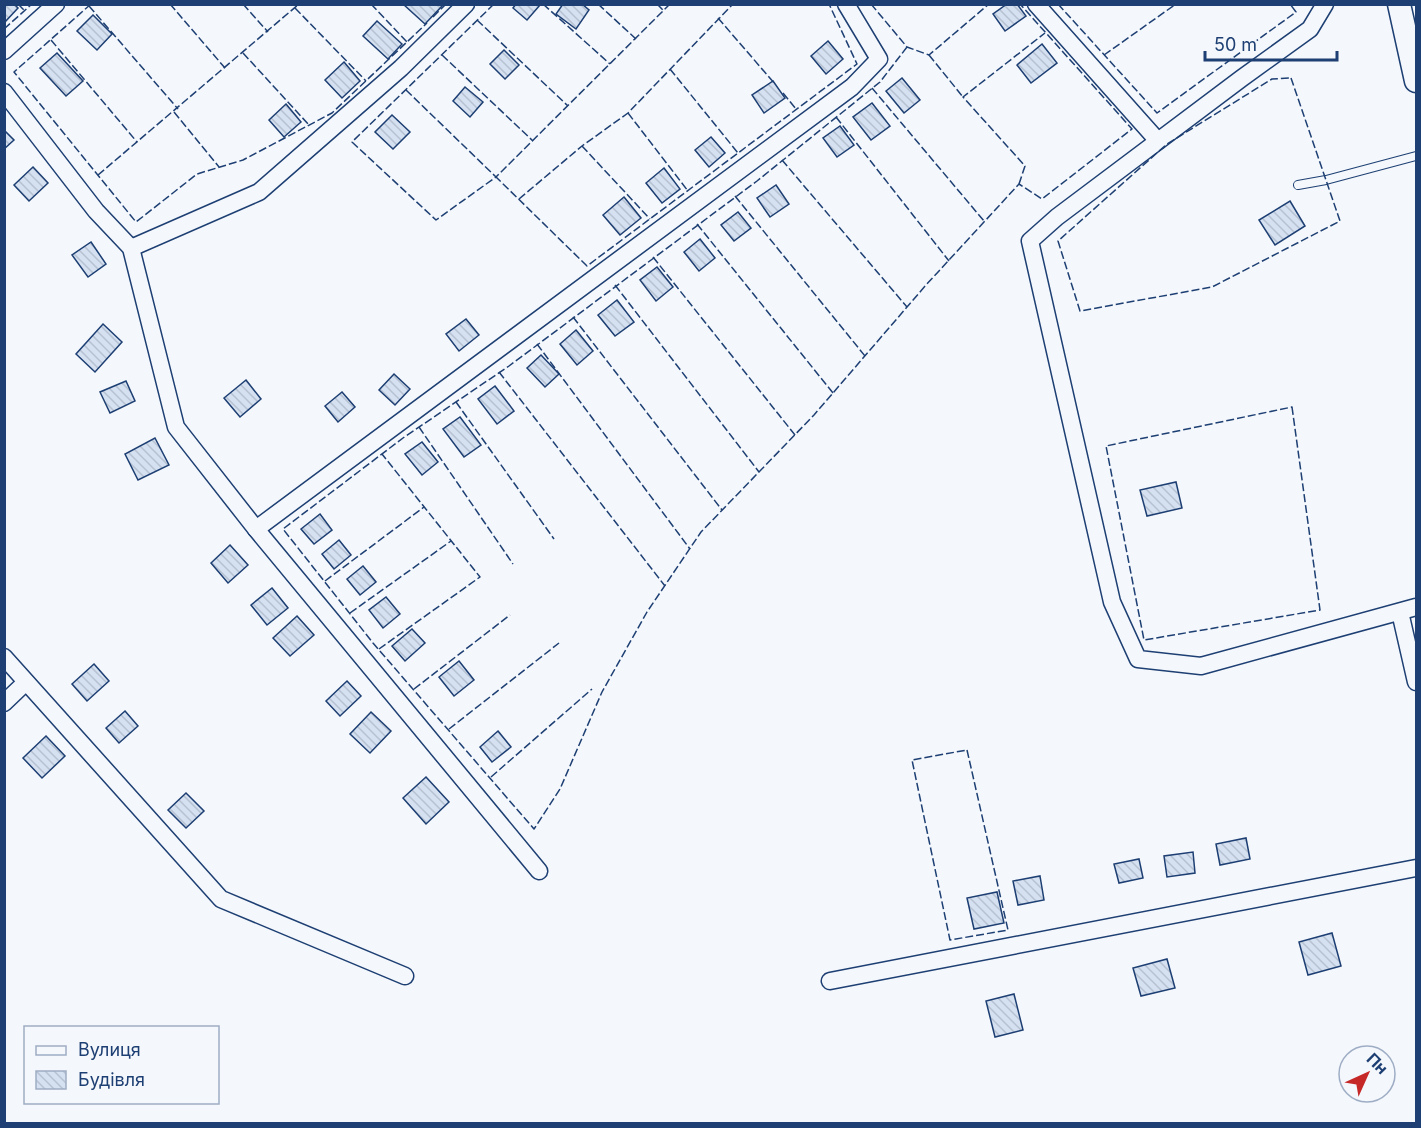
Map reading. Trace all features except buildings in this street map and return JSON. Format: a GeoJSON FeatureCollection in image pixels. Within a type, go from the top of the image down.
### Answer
{"type":"FeatureCollection","features":[{"type":"Feature","properties":{"kind":"main road"},"geometry":{"type":"LineString","coordinates":[[1399,4],[1416,81]]}},
{"type":"Feature","properties":{"kind":"street"},"geometry":{"type":"LineString","coordinates":[[4,51],[56,4]]}},
{"type":"Feature","properties":{"kind":"street"},"geometry":{"type":"LineString","coordinates":[[131,248],[259,192],[401,68],[466,4]]}},
{"type":"Feature","properties":{"kind":"street"},"geometry":{"type":"LineString","coordinates":[[256,529],[852,87],[879,59],[846,4]]}},
{"type":"Feature","properties":{"kind":"street"},"geometry":{"type":"LineString","coordinates":[[1036,4],[1158,141]]}},
{"type":"Feature","properties":{"kind":"street"},"geometry":{"type":"LineString","coordinates":[[1325,4],[1310,29],[1057,217],[1030,241],[1112,602],[1138,659],[1201,666],[1416,607]]}},
{"type":"Feature","properties":{"kind":"street"},"geometry":{"type":"LineString","coordinates":[[4,92],[96,211],[131,248],[176,427],[256,529],[539,871]]}},
{"type":"Feature","properties":{"kind":"street"},"geometry":{"type":"LineString","coordinates":[[1400,612],[1416,682]]}},
{"type":"Feature","properties":{"kind":"street"},"geometry":{"type":"LineString","coordinates":[[4,657],[220,899],[405,976]]}},
{"type":"Feature","properties":{"kind":"street"},"geometry":{"type":"LineString","coordinates":[[4,703],[26,682]]}},
{"type":"Feature","properties":{"kind":"street"},"geometry":{"type":"LineString","coordinates":[[830,981],[1416,868]]}},
{"type":"Feature","properties":{"kind":"lane"},"geometry":{"type":"LineString","coordinates":[[1298,185],[1326,180],[1416,156]]}},
{"type":"Feature","properties":{"kind":"fence"},"geometry":{"type":"LineString","coordinates":[[18,4],[25,11]]}},
{"type":"Feature","properties":{"kind":"fence"},"geometry":{"type":"LineString","coordinates":[[4,29],[32,4]]}},
{"type":"Feature","properties":{"kind":"fence"},"geometry":{"type":"LineString","coordinates":[[91,4],[14,72],[136,222],[197,174],[243,160],[332,113],[427,23]]}},
{"type":"Feature","properties":{"kind":"fence"},"geometry":{"type":"LineString","coordinates":[[170,4],[225,68]]}},
{"type":"Feature","properties":{"kind":"fence"},"geometry":{"type":"LineString","coordinates":[[243,4],[268,32]]}},
{"type":"Feature","properties":{"kind":"fence"},"geometry":{"type":"LineString","coordinates":[[98,175],[299,4]]}},
{"type":"Feature","properties":{"kind":"fence"},"geometry":{"type":"LineString","coordinates":[[371,4],[407,42]]}},
{"type":"Feature","properties":{"kind":"fence"},"geometry":{"type":"LineString","coordinates":[[433,17],[446,4]]}},
{"type":"Feature","properties":{"kind":"fence"},"geometry":{"type":"LineString","coordinates":[[494,4],[352,142],[436,220],[496,177],[587,266],[857,64],[829,4]]}},
{"type":"Feature","properties":{"kind":"fence"},"geometry":{"type":"LineString","coordinates":[[543,4],[610,64]]}},
{"type":"Feature","properties":{"kind":"fence"},"geometry":{"type":"LineString","coordinates":[[598,4],[636,39]]}},
{"type":"Feature","properties":{"kind":"fence"},"geometry":{"type":"LineString","coordinates":[[657,4],[664,11]]}},
{"type":"Feature","properties":{"kind":"fence"},"geometry":{"type":"LineString","coordinates":[[406,90],[496,177],[670,4]]}},
{"type":"Feature","properties":{"kind":"fence"},"geometry":{"type":"LineString","coordinates":[[519,199],[582,146],[628,113],[733,4]]}},
{"type":"Feature","properties":{"kind":"fence"},"geometry":{"type":"LineString","coordinates":[[871,4],[907,47],[929,55],[989,4]]}},
{"type":"Feature","properties":{"kind":"fence"},"geometry":{"type":"LineString","coordinates":[[907,47],[880,82],[757,181],[509,366],[403,438],[283,529],[373,643],[534,829],[560,789],[602,692],[647,612],[701,532],[814,415],[926,285],[1019,184],[1042,199],[1132,129],[1020,4]]}},
{"type":"Feature","properties":{"kind":"fence"},"geometry":{"type":"LineString","coordinates":[[1058,4],[1157,113],[1296,12],[1290,4]]}},
{"type":"Feature","properties":{"kind":"fence"},"geometry":{"type":"LineString","coordinates":[[1104,55],[1176,4]]}},
{"type":"Feature","properties":{"kind":"fence"},"geometry":{"type":"LineString","coordinates":[[89,6],[178,109]]}},
{"type":"Feature","properties":{"kind":"fence"},"geometry":{"type":"LineString","coordinates":[[295,8],[366,81]]}},
{"type":"Feature","properties":{"kind":"fence"},"geometry":{"type":"LineString","coordinates":[[718,18],[775,84]]}},
{"type":"Feature","properties":{"kind":"fence"},"geometry":{"type":"LineString","coordinates":[[477,20],[568,106]]}},
{"type":"Feature","properties":{"kind":"fence"},"geometry":{"type":"LineString","coordinates":[[1019,184],[1025,166],[963,97],[1045,33]]}},
{"type":"Feature","properties":{"kind":"fence"},"geometry":{"type":"LineString","coordinates":[[51,40],[137,142]]}},
{"type":"Feature","properties":{"kind":"fence"},"geometry":{"type":"LineString","coordinates":[[243,53],[309,125]]}},
{"type":"Feature","properties":{"kind":"fence"},"geometry":{"type":"LineString","coordinates":[[442,55],[533,141]]}},
{"type":"Feature","properties":{"kind":"fence"},"geometry":{"type":"LineString","coordinates":[[929,55],[963,97]]}},
{"type":"Feature","properties":{"kind":"fence"},"geometry":{"type":"LineString","coordinates":[[670,69],[738,153]]}},
{"type":"Feature","properties":{"kind":"fence"},"geometry":{"type":"LineString","coordinates":[[1291,78],[1340,221],[1212,287],[1080,311],[1058,241],[1167,144],[1272,79],[1291,78]]}},
{"type":"Feature","properties":{"kind":"fence"},"geometry":{"type":"LineString","coordinates":[[872,88],[984,221]]}},
{"type":"Feature","properties":{"kind":"fence"},"geometry":{"type":"LineString","coordinates":[[783,93],[796,109]]}},
{"type":"Feature","properties":{"kind":"fence"},"geometry":{"type":"LineString","coordinates":[[174,112],[219,167]]}},
{"type":"Feature","properties":{"kind":"fence"},"geometry":{"type":"LineString","coordinates":[[628,113],[688,191]]}},
{"type":"Feature","properties":{"kind":"fence"},"geometry":{"type":"LineString","coordinates":[[836,117],[949,261]]}},
{"type":"Feature","properties":{"kind":"fence"},"geometry":{"type":"LineString","coordinates":[[582,146],[650,219]]}},
{"type":"Feature","properties":{"kind":"fence"},"geometry":{"type":"LineString","coordinates":[[782,160],[907,307]]}},
{"type":"Feature","properties":{"kind":"fence"},"geometry":{"type":"LineString","coordinates":[[735,196],[865,356]]}},
{"type":"Feature","properties":{"kind":"fence"},"geometry":{"type":"LineString","coordinates":[[697,224],[833,393]]}},
{"type":"Feature","properties":{"kind":"fence"},"geometry":{"type":"LineString","coordinates":[[653,257],[795,435]]}},
{"type":"Feature","properties":{"kind":"fence"},"geometry":{"type":"LineString","coordinates":[[615,285],[759,472]]}},
{"type":"Feature","properties":{"kind":"fence"},"geometry":{"type":"LineString","coordinates":[[573,317],[722,510]]}},
{"type":"Feature","properties":{"kind":"fence"},"geometry":{"type":"LineString","coordinates":[[537,344],[690,549]]}},
{"type":"Feature","properties":{"kind":"fence"},"geometry":{"type":"LineString","coordinates":[[499,372],[665,586]]}},
{"type":"Feature","properties":{"kind":"fence"},"geometry":{"type":"LineString","coordinates":[[456,402],[554,539]]}},
{"type":"Feature","properties":{"kind":"fence"},"geometry":{"type":"LineString","coordinates":[[1292,407],[1320,610],[1144,640],[1106,446],[1292,407]]}},
{"type":"Feature","properties":{"kind":"fence"},"geometry":{"type":"LineString","coordinates":[[419,427],[513,564]]}},
{"type":"Feature","properties":{"kind":"fence"},"geometry":{"type":"LineString","coordinates":[[379,649],[480,577],[382,454]]}},
{"type":"Feature","properties":{"kind":"fence"},"geometry":{"type":"LineString","coordinates":[[325,581],[424,507]]}},
{"type":"Feature","properties":{"kind":"fence"},"geometry":{"type":"LineString","coordinates":[[350,613],[451,541]]}},
{"type":"Feature","properties":{"kind":"fence"},"geometry":{"type":"LineString","coordinates":[[414,689],[510,615]]}},
{"type":"Feature","properties":{"kind":"fence"},"geometry":{"type":"LineString","coordinates":[[449,729],[559,643]]}},
{"type":"Feature","properties":{"kind":"fence"},"geometry":{"type":"LineString","coordinates":[[491,777],[592,689]]}},
{"type":"Feature","properties":{"kind":"fence"},"geometry":{"type":"LineString","coordinates":[[967,750],[1008,930],[950,940],[912,760],[967,750]]}}]}
